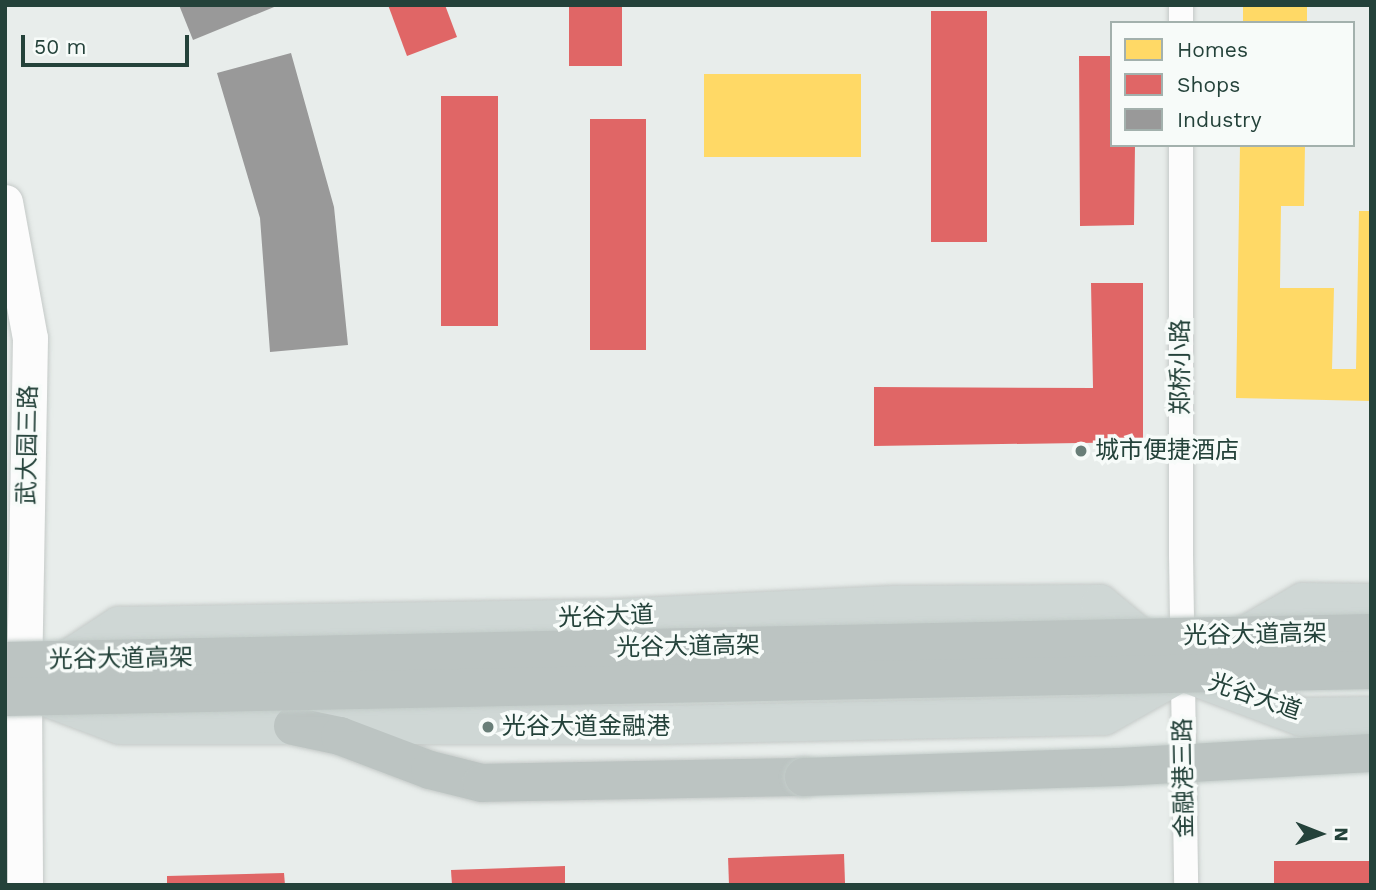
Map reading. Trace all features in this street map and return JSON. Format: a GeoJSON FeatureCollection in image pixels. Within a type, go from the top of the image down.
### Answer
{"type":"FeatureCollection","features":[{"type":"Feature","properties":{"kind":"highway","name":"光谷大道高架"},"geometry":{"type":"LineString","coordinates":[[9,685],[1371,632]]}},
{"type":"Feature","properties":{"kind":"highway","name":"光谷大道高架"},"geometry":{"type":"LineString","coordinates":[[9,685],[1371,670]]}},
{"type":"Feature","properties":{"kind":"highway"},"geometry":{"type":"LineString","coordinates":[[293,726],[341,736],[430,770],[482,783],[1119,767],[1371,753]]}},
{"type":"Feature","properties":{"kind":"main road","name":"光谷大道"},"geometry":{"type":"LineString","coordinates":[[9,685],[120,725],[634,726],[1104,716],[1303,602],[1371,603]]}},
{"type":"Feature","properties":{"kind":"main road","name":"光谷大道"},"geometry":{"type":"LineString","coordinates":[[9,685],[119,626],[617,618],[891,605],[1100,604],[1182,672],[1302,717],[1371,716]]}},
{"type":"Feature","properties":{"kind":"street","name":"郑桥小路"},"geometry":{"type":"LineString","coordinates":[[1181,147],[1182,672]]}},
{"type":"Feature","properties":{"kind":"street","name":"武大园三路"},"geometry":{"type":"LineString","coordinates":[[5,202],[30,338],[9,685],[25,885]]}},
{"type":"Feature","properties":{"kind":"street","name":"金融港三路"},"geometry":{"type":"LineString","coordinates":[[1182,672],[1186,885]]}},
{"type":"Feature","properties":{"kind":"building: Homes"},"geometry":{"type":"Polygon","coordinates":[[[1243,5],[1307,5],[1307,21],[1243,21],[1243,5]]]}},
{"type":"Feature","properties":{"kind":"building: Homes"},"geometry":{"type":"Polygon","coordinates":[[[704,74],[861,74],[861,157],[704,157],[704,74]]]}},
{"type":"Feature","properties":{"kind":"building: Homes"},"geometry":{"type":"Polygon","coordinates":[[[1240,147],[1305,147],[1304,206],[1281,206],[1280,288],[1334,288],[1332,369],[1356,369],[1359,211],[1371,211],[1371,401],[1236,398],[1240,147]]]}},
{"type":"Feature","properties":{"kind":"building: Shops"},"geometry":{"type":"Polygon","coordinates":[[[388,5],[445,5],[457,37],[407,56],[388,5]]]}},
{"type":"Feature","properties":{"kind":"building: Shops"},"geometry":{"type":"Polygon","coordinates":[[[569,5],[622,5],[622,66],[569,66],[569,5]]]}},
{"type":"Feature","properties":{"kind":"building: Shops"},"geometry":{"type":"Polygon","coordinates":[[[931,11],[987,11],[987,242],[931,242],[931,11]]]}},
{"type":"Feature","properties":{"kind":"building: Shops"},"geometry":{"type":"Polygon","coordinates":[[[1079,56],[1110,56],[1110,147],[1135,147],[1134,225],[1080,226],[1079,56]]]}},
{"type":"Feature","properties":{"kind":"building: Shops"},"geometry":{"type":"Polygon","coordinates":[[[441,96],[498,96],[498,326],[441,326],[441,96]]]}},
{"type":"Feature","properties":{"kind":"building: Shops"},"geometry":{"type":"Polygon","coordinates":[[[590,119],[646,119],[646,350],[590,350],[590,119]]]}},
{"type":"Feature","properties":{"kind":"building: Shops"},"geometry":{"type":"Polygon","coordinates":[[[1091,283],[1143,283],[1143,442],[874,446],[874,387],[1093,388],[1091,283]]]}},
{"type":"Feature","properties":{"kind":"building: Shops"},"geometry":{"type":"Polygon","coordinates":[[[844,854],[845,885],[729,885],[728,858],[844,854]]]}},
{"type":"Feature","properties":{"kind":"building: Shops"},"geometry":{"type":"Polygon","coordinates":[[[1274,861],[1371,861],[1371,885],[1274,885],[1274,861]]]}},
{"type":"Feature","properties":{"kind":"building: Shops"},"geometry":{"type":"Polygon","coordinates":[[[565,866],[565,885],[452,885],[451,870],[565,866]]]}},
{"type":"Feature","properties":{"kind":"building: Shops"},"geometry":{"type":"Polygon","coordinates":[[[284,873],[285,885],[167,885],[167,876],[284,873]]]}},
{"type":"Feature","properties":{"kind":"building: Industry"},"geometry":{"type":"Polygon","coordinates":[[[179,5],[279,5],[193,40],[179,5]]]}},
{"type":"Feature","properties":{"kind":"building: Industry"},"geometry":{"type":"Polygon","coordinates":[[[291,53],[334,207],[348,345],[270,352],[260,218],[217,73],[291,53]]]}},
{"type":"Feature","properties":{"kind":"place","name":"城市便捷酒店"},"geometry":{"type":"Point","coordinates":[1081,451]}},
{"type":"Feature","properties":{"kind":"place","name":"光谷大道金融港"},"geometry":{"type":"Point","coordinates":[488,727]}}]}
